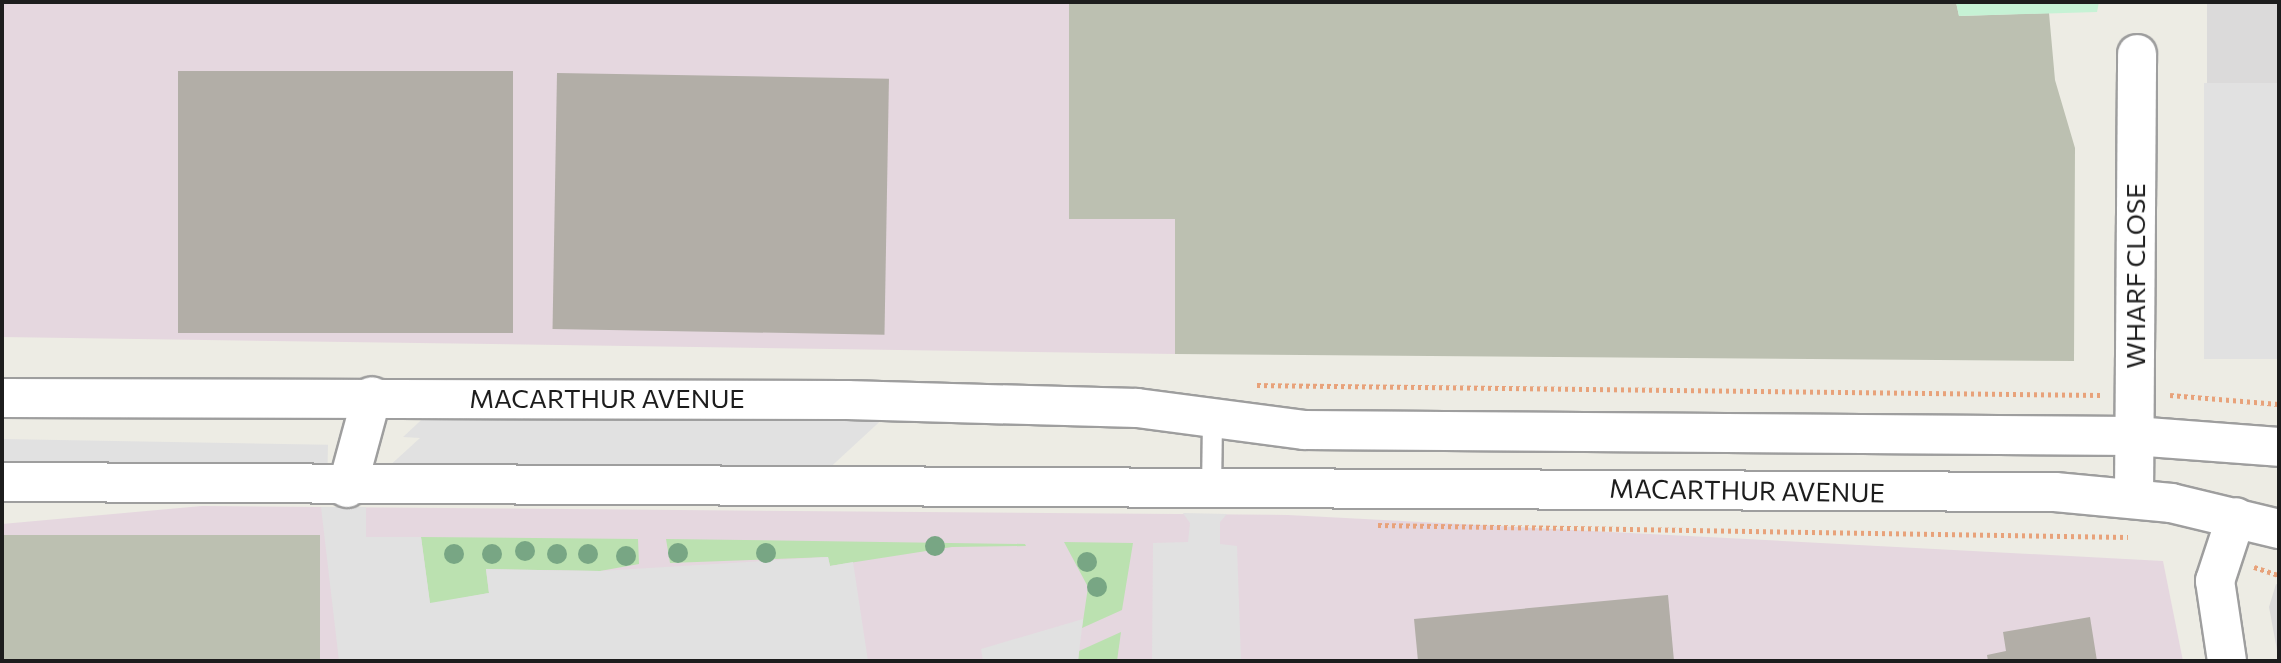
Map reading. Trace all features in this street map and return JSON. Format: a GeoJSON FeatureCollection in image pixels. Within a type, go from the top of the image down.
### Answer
{"type":"FeatureCollection","features":[{"type":"Feature","properties":{"kind":"street","name":"WHARF CLOSE"},"geometry":{"type":"LineString","coordinates":[[2134,498],[2137,54]]}},
{"type":"Feature","properties":{"kind":"street","name":"MACARTHUR AVENUE"},"geometry":{"type":"LineString","coordinates":[[2,398],[372,396],[847,400],[1212,417],[1304,430],[2134,436],[2279,447]]}},
{"type":"Feature","properties":{"kind":"street"},"geometry":{"type":"LineString","coordinates":[[346,488],[372,396]]}},
{"type":"Feature","properties":{"kind":"street","name":"MACARTHUR AVENUE"},"geometry":{"type":"LineString","coordinates":[[2,482],[346,488],[1211,491],[1401,486],[2134,498],[2236,517],[2279,529]]}},
{"type":"Feature","properties":{"kind":"street"},"geometry":{"type":"LineString","coordinates":[[2227,661],[2215,581],[2236,517]]}},
{"type":"Feature","properties":{"kind":"lane"},"geometry":{"type":"LineString","coordinates":[[1211,491],[1212,417]]}},
{"type":"Feature","properties":{"kind":"path"},"geometry":{"type":"LineString","coordinates":[[1243,385],[2100,395]]}},
{"type":"Feature","properties":{"kind":"path"},"geometry":{"type":"LineString","coordinates":[[2168,395],[2279,404]]}},
{"type":"Feature","properties":{"kind":"path"},"geometry":{"type":"LineString","coordinates":[[1373,523],[2137,538]]}},
{"type":"Feature","properties":{"kind":"path"},"geometry":{"type":"LineString","coordinates":[[2252,566],[2279,575]]}},
{"type":"Feature","properties":{"kind":"shaded area"},"geometry":{"type":"Polygon","coordinates":[[[2,2],[1069,2],[1069,219],[1175,218],[1175,354],[2,337],[2,2]]]}},
{"type":"Feature","properties":{"kind":"shaded area"},"geometry":{"type":"Polygon","coordinates":[[[1069,2],[1956,2],[1959,16],[2049,13],[2055,80],[2075,148],[2074,361],[1175,354],[1175,219],[1069,219],[1069,2]]]}},
{"type":"Feature","properties":{"kind":"shaded area"},"geometry":{"type":"Polygon","coordinates":[[[2207,2],[2279,2],[2279,83],[2207,83],[2207,2]]]}},
{"type":"Feature","properties":{"kind":"shaded area"},"geometry":{"type":"Polygon","coordinates":[[[2204,83],[2279,83],[2279,359],[2204,359],[2204,83]]]}},
{"type":"Feature","properties":{"kind":"shaded area"},"geometry":{"type":"Polygon","coordinates":[[[432,410],[888,414],[823,474],[386,469],[420,438],[403,437],[432,410]]]}},
{"type":"Feature","properties":{"kind":"shaded area"},"geometry":{"type":"Polygon","coordinates":[[[2,439],[328,445],[327,473],[2,467],[2,439]]]}},
{"type":"Feature","properties":{"kind":"shaded area"},"geometry":{"type":"Polygon","coordinates":[[[202,506],[1288,515],[2163,561],[2183,661],[2,661],[2,524],[202,506]]]}},
{"type":"Feature","properties":{"kind":"shaded area"},"geometry":{"type":"Polygon","coordinates":[[[321,507],[366,507],[366,537],[421,537],[430,603],[489,593],[486,569],[600,571],[828,557],[830,566],[853,562],[868,661],[339,661],[321,507]]]}},
{"type":"Feature","properties":{"kind":"shaded area"},"geometry":{"type":"Polygon","coordinates":[[[1183,513],[1227,514],[1220,522],[1220,544],[1237,546],[1241,661],[1152,661],[1153,543],[1188,542],[1190,523],[1183,513]]]}},
{"type":"Feature","properties":{"kind":"shaded area"},"geometry":{"type":"Polygon","coordinates":[[[2,535],[320,535],[320,661],[2,661],[2,535]]]}},
{"type":"Feature","properties":{"kind":"shaded area"},"geometry":{"type":"Polygon","coordinates":[[[2276,584],[2279,585],[2279,661],[2269,607],[2276,584]]]}},
{"type":"Feature","properties":{"kind":"shaded area"},"geometry":{"type":"Polygon","coordinates":[[[1083,619],[1078,661],[983,661],[981,649],[1083,619]]]}},
{"type":"Feature","properties":{"kind":"green space"},"geometry":{"type":"Polygon","coordinates":[[[1956,2],[2099,2],[2097,12],[1959,16],[1956,2]]]}},
{"type":"Feature","properties":{"kind":"green space"},"geometry":{"type":"Polygon","coordinates":[[[421,537],[638,539],[639,564],[600,571],[486,569],[489,593],[430,604],[421,537]]]}},
{"type":"Feature","properties":{"kind":"green space"},"geometry":{"type":"Polygon","coordinates":[[[666,539],[1026,546],[952,547],[830,566],[828,557],[670,563],[666,539]]]}},
{"type":"Feature","properties":{"kind":"green space"},"geometry":{"type":"Polygon","coordinates":[[[1064,542],[1133,543],[1122,610],[1082,628],[1088,587],[1064,542]]]}},
{"type":"Feature","properties":{"kind":"green space"},"geometry":{"type":"Polygon","coordinates":[[[1121,632],[1117,661],[1078,661],[1079,651],[1121,632]]]}},
{"type":"Feature","properties":{"kind":"building"},"geometry":{"type":"Polygon","coordinates":[[[178,71],[513,71],[513,333],[178,333],[178,71]]]}},
{"type":"Feature","properties":{"kind":"building"},"geometry":{"type":"Polygon","coordinates":[[[557,73],[889,79],[884,335],[553,329],[557,73]]]}},
{"type":"Feature","properties":{"kind":"building"},"geometry":{"type":"Polygon","coordinates":[[[1668,595],[1674,661],[1418,661],[1414,619],[1668,595]]]}},
{"type":"Feature","properties":{"kind":"building"},"geometry":{"type":"Polygon","coordinates":[[[2090,617],[2097,661],[1988,661],[1987,655],[2006,651],[2003,632],[2090,617]]]}}]}
